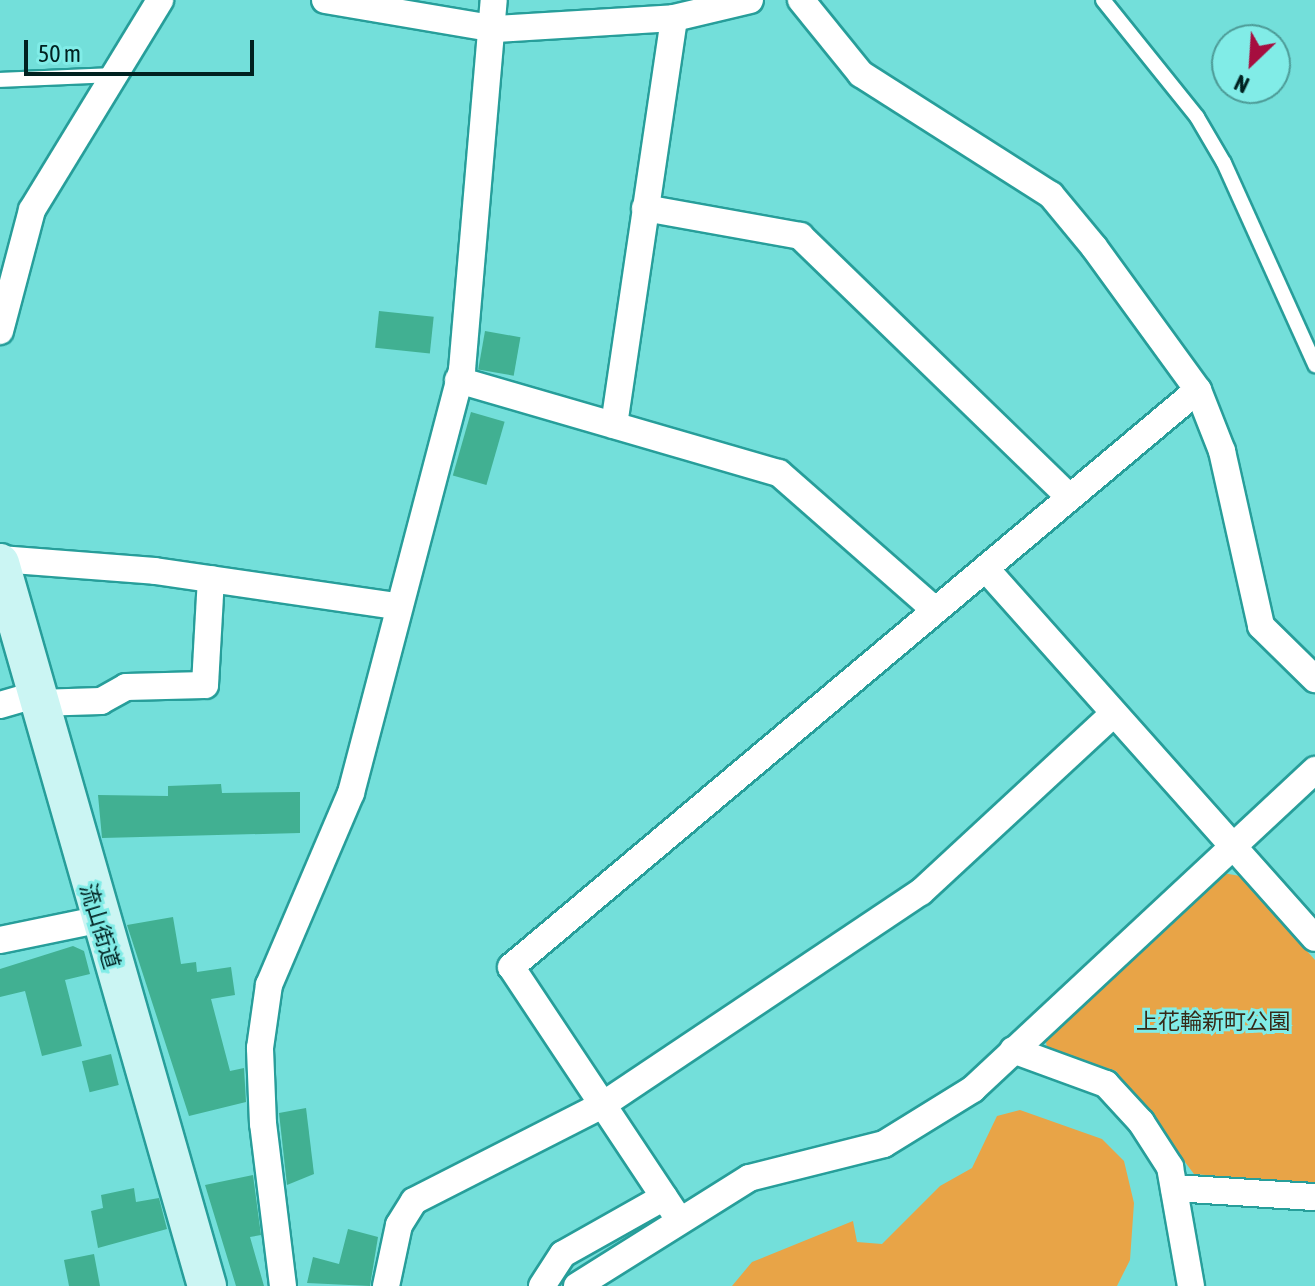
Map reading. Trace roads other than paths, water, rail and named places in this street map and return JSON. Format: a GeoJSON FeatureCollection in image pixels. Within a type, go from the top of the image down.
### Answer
{"type":"FeatureCollection","features":[{"type":"Feature","properties":{"kind":"street"},"geometry":{"type":"LineString","coordinates":[[0,331],[32,210],[160,0]]}},
{"type":"Feature","properties":{"kind":"street"},"geometry":{"type":"LineString","coordinates":[[325,0],[496,29],[674,18],[750,0]]}},
{"type":"Feature","properties":{"kind":"street"},"geometry":{"type":"LineString","coordinates":[[283,1286],[263,1124],[260,1048],[269,985],[351,793],[396,606],[458,380],[472,307],[469,259],[496,29],[494,0]]}},
{"type":"Feature","properties":{"kind":"street"},"geometry":{"type":"LineString","coordinates":[[801,0],[861,74],[1051,195],[1198,390],[1222,451],[1261,626],[1315,679]]}},
{"type":"Feature","properties":{"kind":"street"},"geometry":{"type":"LineString","coordinates":[[614,425],[674,18]]}},
{"type":"Feature","properties":{"kind":"street"},"geometry":{"type":"LineString","coordinates":[[645,208],[800,236],[1069,497]]}},
{"type":"Feature","properties":{"kind":"street"},"geometry":{"type":"LineString","coordinates":[[458,380],[779,473],[934,609]]}},
{"type":"Feature","properties":{"kind":"street"},"geometry":{"type":"LineString","coordinates":[[671,1208],[511,967],[1198,390]]}},
{"type":"Feature","properties":{"kind":"street"},"geometry":{"type":"LineString","coordinates":[[0,561],[211,579],[396,606]]}},
{"type":"Feature","properties":{"kind":"street","name":"流山街道"},"geometry":{"type":"LineString","coordinates":[[0,561],[24,701],[97,920],[207,1286]]}},
{"type":"Feature","properties":{"kind":"street"},"geometry":{"type":"LineString","coordinates":[[986,569],[1315,938]]}},
{"type":"Feature","properties":{"kind":"street"},"geometry":{"type":"LineString","coordinates":[[24,701],[101,701],[126,687],[205,685],[211,579]]}},
{"type":"Feature","properties":{"kind":"street"},"geometry":{"type":"LineString","coordinates":[[386,1286],[399,1225],[414,1201],[604,1104],[921,892],[1113,714]]}},
{"type":"Feature","properties":{"kind":"street"},"geometry":{"type":"LineString","coordinates":[[542,1286],[563,1254],[749,1178],[884,1144],[973,1089],[1315,770]]}},
{"type":"Feature","properties":{"kind":"street"},"geometry":{"type":"LineString","coordinates":[[0,940],[97,920]]}},
{"type":"Feature","properties":{"kind":"street"},"geometry":{"type":"LineString","coordinates":[[1013,1050],[1106,1084],[1141,1122],[1170,1167],[1191,1286]]}},
{"type":"Feature","properties":{"kind":"street"},"geometry":{"type":"LineString","coordinates":[[1174,1188],[1315,1197]]}},
{"type":"Feature","properties":{"kind":"street"},"geometry":{"type":"LineString","coordinates":[[577,1286],[671,1208]]}},
{"type":"Feature","properties":{"kind":"lane"},"geometry":{"type":"LineString","coordinates":[[1103,0],[1197,117],[1224,163],[1315,365]]}},
{"type":"Feature","properties":{"kind":"lane"},"geometry":{"type":"LineString","coordinates":[[0,80],[113,75]]}},
{"type":"Feature","properties":{"kind":"park label","name":"上花輪新町公園"},"geometry":{"type":"Point","coordinates":[1213,1022]}}]}
